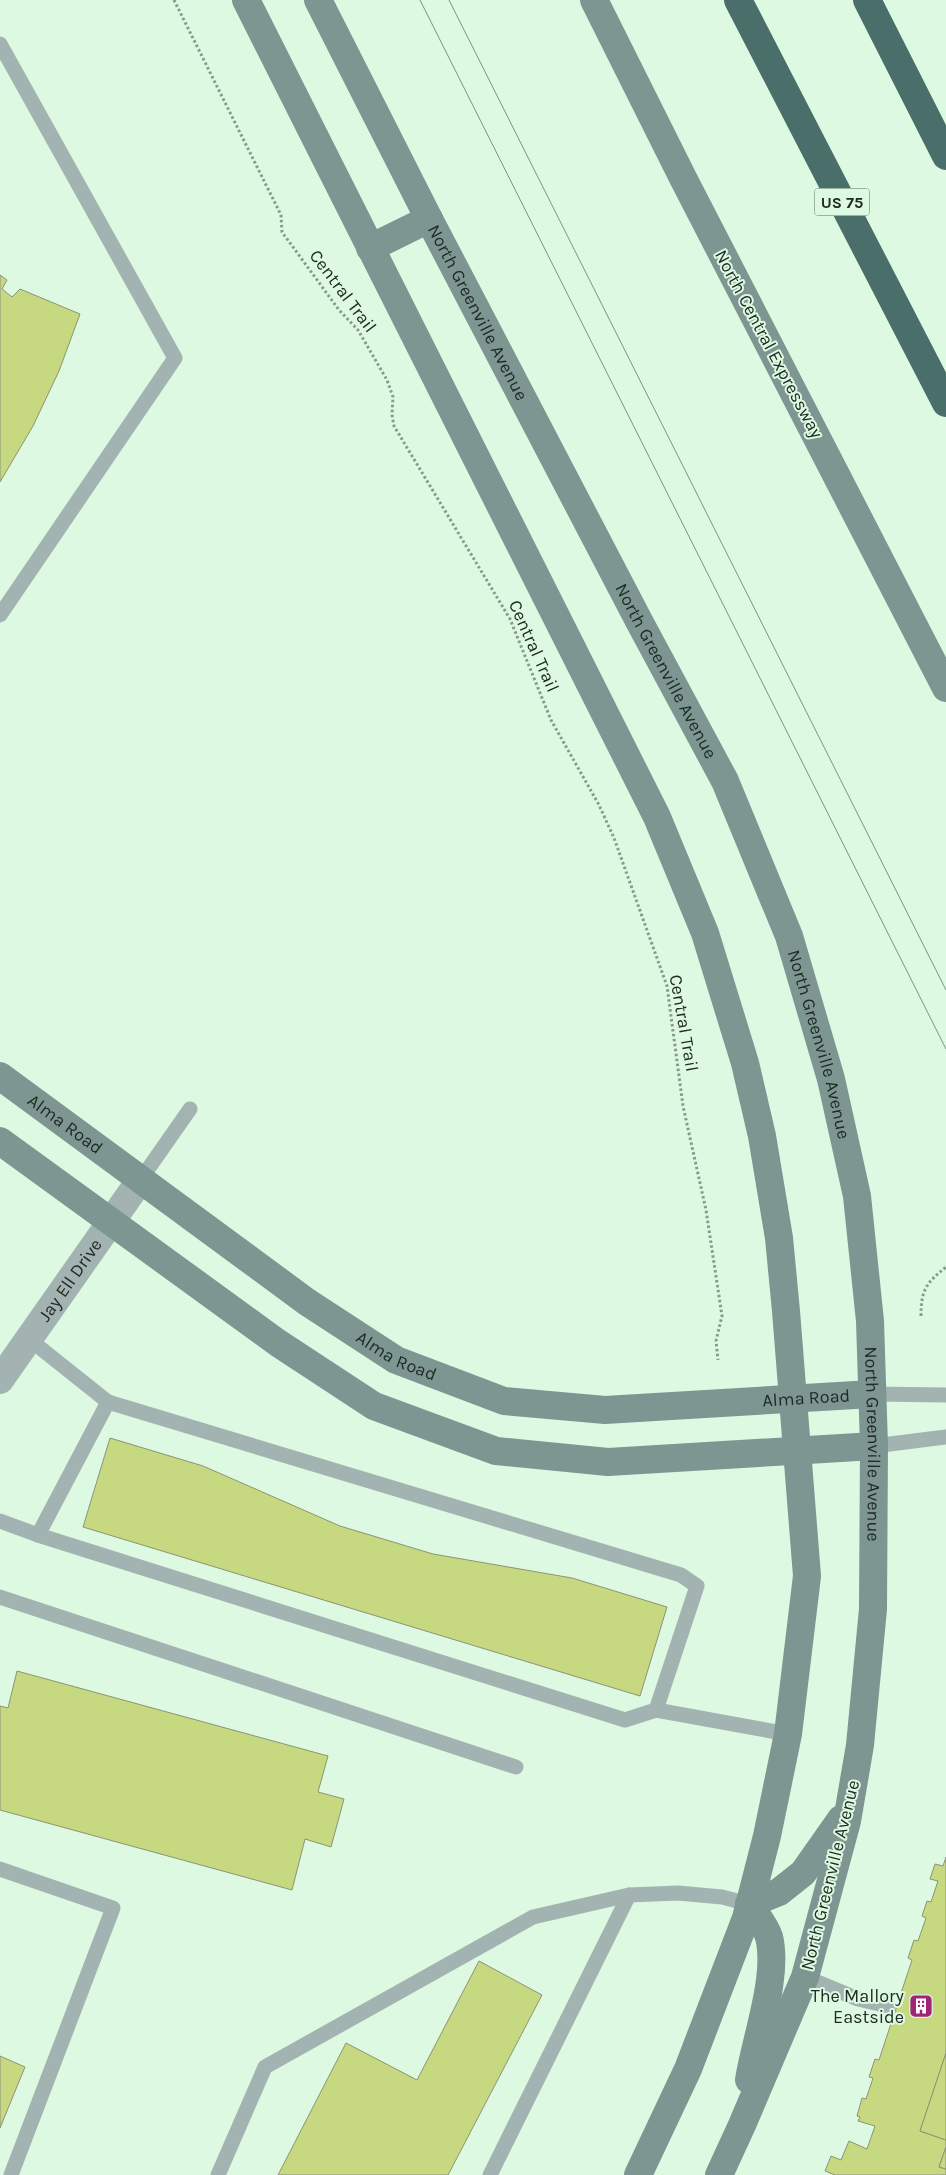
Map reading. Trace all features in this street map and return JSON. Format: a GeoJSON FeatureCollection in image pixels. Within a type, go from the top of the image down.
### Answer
{"type":"FeatureCollection","features":[{"type":"Feature","properties":{"kind":"highway","name":"US 75"},"geometry":{"type":"LineString","coordinates":[[738,0],[946,403]]}},
{"type":"Feature","properties":{"kind":"highway"},"geometry":{"type":"LineString","coordinates":[[868,0],[946,156]]}},
{"type":"Feature","properties":{"kind":"main road"},"geometry":{"type":"LineString","coordinates":[[246,0],[657,816],[705,933],[745,1063],[762,1136],[779,1238],[807,1576],[788,1734],[768,1836],[746,1918],[688,2070],[638,2175]]}},
{"type":"Feature","properties":{"kind":"main road","name":"North Greenville Avenue"},"geometry":{"type":"LineString","coordinates":[[318,0],[429,219],[639,621],[725,781],[789,936],[831,1078],[857,1196],[870,1321],[874,1446],[873,1610],[860,1745],[850,1806],[805,1977],[719,2175]]}},
{"type":"Feature","properties":{"kind":"main road","name":"North Central Expressway"},"geometry":{"type":"LineString","coordinates":[[594,0],[683,178],[946,688]]}},
{"type":"Feature","properties":{"kind":"main road"},"geometry":{"type":"LineString","coordinates":[[370,248],[429,219]]}},
{"type":"Feature","properties":{"kind":"main road","name":"Alma Road"},"geometry":{"type":"LineString","coordinates":[[0,1076],[307,1302],[396,1360],[504,1401],[604,1410],[872,1394]]}},
{"type":"Feature","properties":{"kind":"main road"},"geometry":{"type":"LineString","coordinates":[[0,1141],[278,1343],[374,1406],[496,1451],[608,1462],[874,1446]]}},
{"type":"Feature","properties":{"kind":"main road"},"geometry":{"type":"LineString","coordinates":[[749,1904],[780,1892],[804,1873],[850,1806]]}},
{"type":"Feature","properties":{"kind":"main road"},"geometry":{"type":"LineString","coordinates":[[742,2125],[753,2056],[765,2006],[771,1964],[768,1936],[749,1904]]}},
{"type":"Feature","properties":{"kind":"street","name":"Jay Ell Drive"},"geometry":{"type":"LineString","coordinates":[[0,1380],[141,1179]]}},
{"type":"Feature","properties":{"kind":"lane"},"geometry":{"type":"LineString","coordinates":[[0,44],[175,358],[0,615]]}},
{"type":"Feature","properties":{"kind":"lane"},"geometry":{"type":"LineString","coordinates":[[141,1179],[190,1109]]}},
{"type":"Feature","properties":{"kind":"lane"},"geometry":{"type":"LineString","coordinates":[[29,1339],[108,1402],[681,1575],[697,1586],[656,1710]]}},
{"type":"Feature","properties":{"kind":"lane"},"geometry":{"type":"LineString","coordinates":[[872,1394],[946,1395]]}},
{"type":"Feature","properties":{"kind":"lane"},"geometry":{"type":"LineString","coordinates":[[38,1535],[108,1402]]}},
{"type":"Feature","properties":{"kind":"lane"},"geometry":{"type":"LineString","coordinates":[[874,1446],[946,1437]]}},
{"type":"Feature","properties":{"kind":"lane"},"geometry":{"type":"LineString","coordinates":[[0,1521],[38,1535],[625,1720],[656,1710],[788,1734]]}},
{"type":"Feature","properties":{"kind":"lane"},"geometry":{"type":"LineString","coordinates":[[0,1597],[516,1767]]}},
{"type":"Feature","properties":{"kind":"lane"},"geometry":{"type":"LineString","coordinates":[[0,1869],[113,1908],[12,2175]]}},
{"type":"Feature","properties":{"kind":"lane"},"geometry":{"type":"LineString","coordinates":[[218,2175],[265,2067],[533,1917],[629,1895],[678,1893],[722,1897],[749,1904]]}},
{"type":"Feature","properties":{"kind":"lane"},"geometry":{"type":"LineString","coordinates":[[490,2175],[629,1895]]}},
{"type":"Feature","properties":{"kind":"lane"},"geometry":{"type":"LineString","coordinates":[[805,1977],[858,1999],[888,2006]]}},
{"type":"Feature","properties":{"kind":"path","name":"Central Trail"},"geometry":{"type":"LineString","coordinates":[[174,0],[281,215],[282,232],[339,310],[358,330],[387,380],[393,397],[392,415],[394,426],[510,619],[551,720],[599,805],[614,838],[667,986],[683,1106],[706,1210],[722,1316],[716,1341],[718,1360]]}},
{"type":"Feature","properties":{"kind":"path"},"geometry":{"type":"LineString","coordinates":[[921,1316],[921,1298],[929,1281],[946,1268]]}},
{"type":"Feature","properties":{"kind":"building"},"geometry":{"type":"Polygon","coordinates":[[[0,275],[7,280],[2,289],[12,297],[20,289],[80,314],[59,371],[33,426],[0,482],[0,275]]]}},
{"type":"Feature","properties":{"kind":"building"},"geometry":{"type":"Polygon","coordinates":[[[110,1438],[203,1466],[340,1526],[433,1554],[572,1578],[667,1607],[640,1696],[83,1527],[110,1438]]]}},
{"type":"Feature","properties":{"kind":"building"},"geometry":{"type":"Polygon","coordinates":[[[17,1671],[328,1756],[318,1792],[344,1799],[331,1847],[305,1839],[292,1890],[0,1810],[0,1706],[8,1708],[17,1671]]]}},
{"type":"Feature","properties":{"kind":"building","name":"The Mallory Eastside"},"geometry":{"type":"Polygon","coordinates":[[[946,1857],[946,2053],[920,2131],[946,2140],[946,2147],[939,2167],[946,2169],[946,2175],[835,2175],[825,2171],[831,2156],[841,2160],[849,2141],[867,2149],[875,2126],[858,2121],[860,2117],[857,2116],[862,2098],[866,2099],[873,2078],[869,2077],[875,2059],[879,2060],[912,1960],[908,1958],[914,1940],[918,1941],[926,1918],[922,1916],[927,1901],[931,1902],[938,1881],[930,1879],[935,1864],[943,1866],[946,1857]]]}},
{"type":"Feature","properties":{"kind":"building"},"geometry":{"type":"Polygon","coordinates":[[[479,1961],[542,1995],[448,2175],[278,2175],[346,2043],[417,2080],[479,1961]]]}},
{"type":"Feature","properties":{"kind":"building"},"geometry":{"type":"Polygon","coordinates":[[[946,2053],[946,2140],[920,2131],[946,2053]]]}},
{"type":"Feature","properties":{"kind":"building"},"geometry":{"type":"Polygon","coordinates":[[[0,2056],[25,2067],[0,2128],[0,2056]]]}},
{"type":"Feature","properties":{"kind":"building"},"geometry":{"type":"Polygon","coordinates":[[[946,2147],[946,2169],[939,2167],[946,2147]]]}},
{"type":"Feature","properties":{"kind":"tram line"},"geometry":{"type":"LineString","coordinates":[[420,0],[946,1049]]}},
{"type":"Feature","properties":{"kind":"tram line"},"geometry":{"type":"LineString","coordinates":[[449,0],[946,990]]}},
{"type":"Feature","properties":{"kind":"place","name":"The Mallory Eastside"},"geometry":{"type":"Point","coordinates":[921,2006]}}]}
